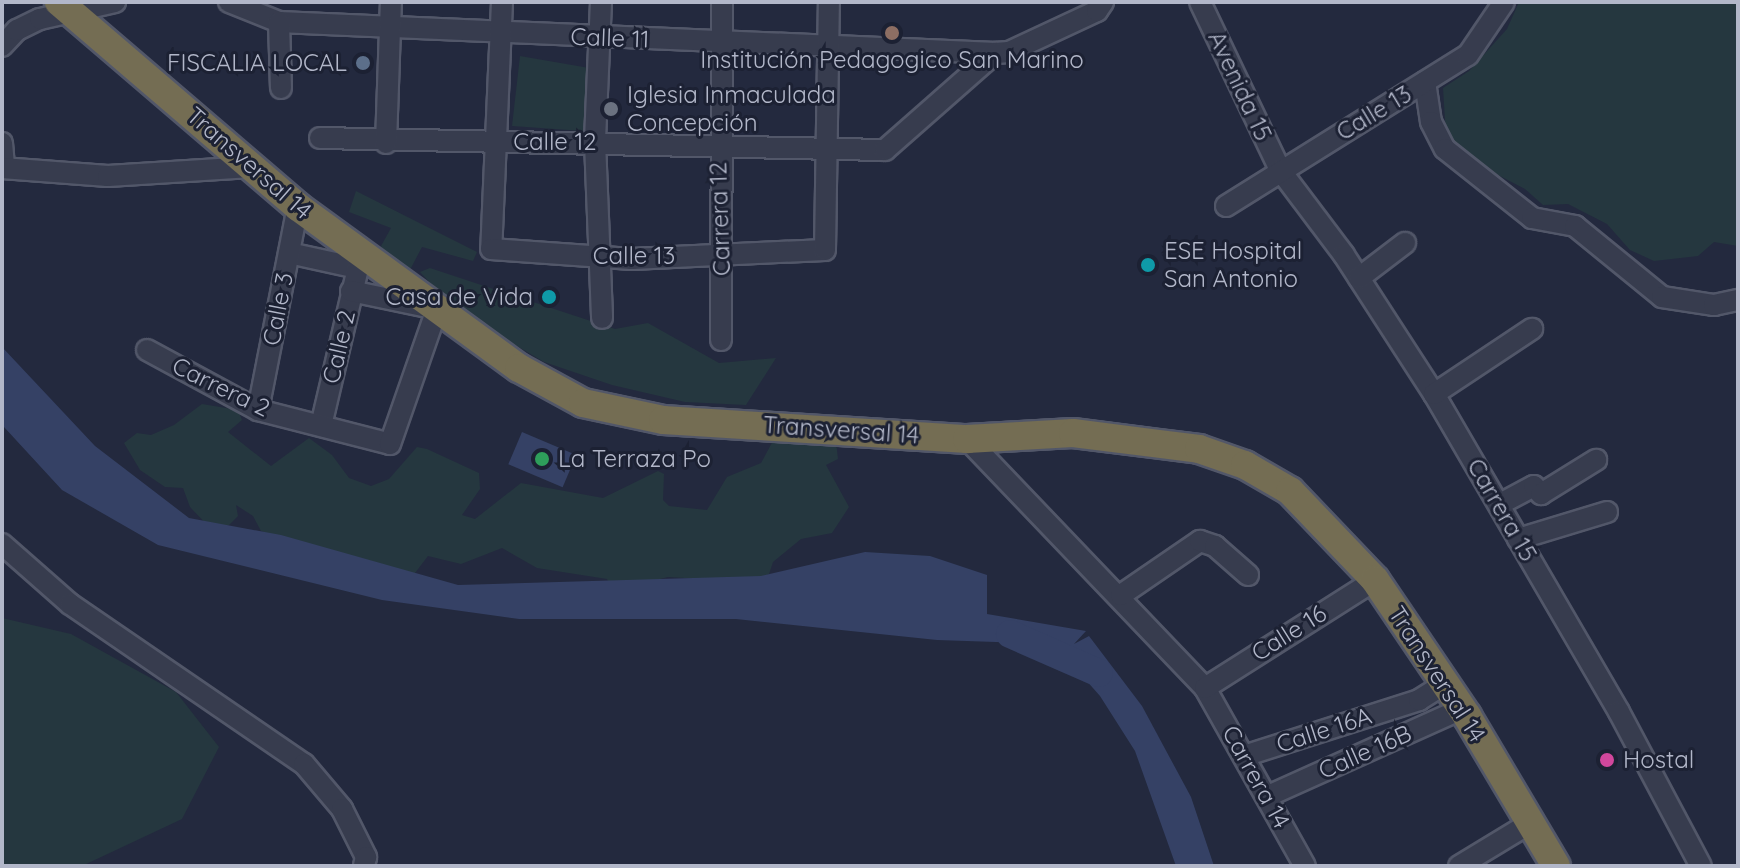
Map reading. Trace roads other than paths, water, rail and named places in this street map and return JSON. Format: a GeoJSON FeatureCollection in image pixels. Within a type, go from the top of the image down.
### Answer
{"type":"FeatureCollection","features":[{"type":"Feature","properties":{"kind":"highway","name":"Transversal 14"},"geometry":{"type":"LineString","coordinates":[[64,8],[298,207],[519,368],[583,403],[663,420],[967,439],[1073,433],[1199,449],[1245,465],[1290,491],[1375,580],[1462,709],[1556,866]]}},
{"type":"Feature","properties":{"kind":"street"},"geometry":{"type":"LineString","coordinates":[[2,46],[17,30],[64,8],[115,2]]}},
{"type":"Feature","properties":{"kind":"street","name":"Calle 11"},"geometry":{"type":"LineString","coordinates":[[229,2],[279,22],[390,26],[503,35],[719,40],[995,53]]}},
{"type":"Feature","properties":{"kind":"street"},"geometry":{"type":"LineString","coordinates":[[386,143],[391,2]]}},
{"type":"Feature","properties":{"kind":"street"},"geometry":{"type":"LineString","coordinates":[[498,143],[502,2]]}},
{"type":"Feature","properties":{"kind":"street"},"geometry":{"type":"LineString","coordinates":[[601,2],[595,142],[602,318]]}},
{"type":"Feature","properties":{"kind":"street","name":"Carrera 12"},"geometry":{"type":"LineString","coordinates":[[721,340],[718,143],[722,2]]}},
{"type":"Feature","properties":{"kind":"street"},"geometry":{"type":"LineString","coordinates":[[829,2],[830,151]]}},
{"type":"Feature","properties":{"kind":"street"},"geometry":{"type":"LineString","coordinates":[[995,53],[1009,52],[1072,23],[1103,2]]}},
{"type":"Feature","properties":{"kind":"street","name":"Avenida 15"},"geometry":{"type":"LineString","coordinates":[[1200,2],[1280,170]]}},
{"type":"Feature","properties":{"kind":"street","name":"Calle 13"},"geometry":{"type":"LineString","coordinates":[[1226,206],[1468,55],[1504,2]]}},
{"type":"Feature","properties":{"kind":"street"},"geometry":{"type":"LineString","coordinates":[[279,22],[281,88]]}},
{"type":"Feature","properties":{"kind":"street","name":"Calle 12"},"geometry":{"type":"LineString","coordinates":[[320,138],[386,143],[718,143],[830,151],[885,150],[995,53]]}},
{"type":"Feature","properties":{"kind":"street"},"geometry":{"type":"LineString","coordinates":[[1425,82],[1431,122],[1445,149],[1532,218],[1575,226],[1662,297],[1714,305],[1738,300]]}},
{"type":"Feature","properties":{"kind":"street"},"geometry":{"type":"LineString","coordinates":[[2,143],[3,168],[108,176],[251,167]]}},
{"type":"Feature","properties":{"kind":"street","name":"Calle 13"},"geometry":{"type":"LineString","coordinates":[[498,143],[491,249],[600,258],[825,250],[830,151]]}},
{"type":"Feature","properties":{"kind":"street","name":"Carrera 15"},"geometry":{"type":"LineString","coordinates":[[1280,170],[1359,278],[1434,394],[1619,712],[1701,866]]}},
{"type":"Feature","properties":{"kind":"street","name":"Calle 3"},"geometry":{"type":"LineString","coordinates":[[258,410],[298,207]]}},
{"type":"Feature","properties":{"kind":"street"},"geometry":{"type":"LineString","coordinates":[[1359,278],[1405,243]]}},
{"type":"Feature","properties":{"kind":"street","name":"Calle 2"},"geometry":{"type":"LineString","coordinates":[[289,253],[358,268],[321,426]]}},
{"type":"Feature","properties":{"kind":"street"},"geometry":{"type":"LineString","coordinates":[[351,291],[437,309]]}},
{"type":"Feature","properties":{"kind":"street","name":"Carrera 2"},"geometry":{"type":"LineString","coordinates":[[147,350],[258,410],[390,444],[437,309]]}},
{"type":"Feature","properties":{"kind":"street"},"geometry":{"type":"LineString","coordinates":[[1434,394],[1532,329]]}},
{"type":"Feature","properties":{"kind":"street","name":"Carrera 14"},"geometry":{"type":"LineString","coordinates":[[967,439],[1121,595],[1205,688],[1247,755],[1305,866]]}},
{"type":"Feature","properties":{"kind":"street"},"geometry":{"type":"LineString","coordinates":[[1500,504],[1534,486],[1541,494],[1596,460]]}},
{"type":"Feature","properties":{"kind":"street"},"geometry":{"type":"LineString","coordinates":[[1518,539],[1607,512]]}},
{"type":"Feature","properties":{"kind":"street"},"geometry":{"type":"LineString","coordinates":[[1121,595],[1200,541],[1215,546],[1248,575]]}},
{"type":"Feature","properties":{"kind":"street"},"geometry":{"type":"LineString","coordinates":[[2,544],[70,604],[304,764],[342,809],[366,857],[364,866]]}},
{"type":"Feature","properties":{"kind":"street","name":"Calle 16"},"geometry":{"type":"LineString","coordinates":[[1205,688],[1375,580]]}},
{"type":"Feature","properties":{"kind":"street","name":"Calle 16A"},"geometry":{"type":"LineString","coordinates":[[1247,755],[1419,700],[1445,684]]}},
{"type":"Feature","properties":{"kind":"street","name":"Calle 16B"},"geometry":{"type":"LineString","coordinates":[[1268,796],[1462,709]]}},
{"type":"Feature","properties":{"kind":"street"},"geometry":{"type":"LineString","coordinates":[[1459,866],[1530,823]]}},
{"type":"Feature","properties":{"kind":"water"},"geometry":{"type":"Polygon","coordinates":[[[2,347],[95,446],[189,518],[281,535],[458,585],[761,576],[865,552],[930,556],[987,575],[987,614],[1086,631],[1074,644],[1089,636],[1142,706],[1191,797],[1214,866],[1176,866],[1135,751],[1100,696],[1062,653],[1025,643],[937,640],[736,619],[519,619],[382,600],[158,545],[62,490],[4,427],[2,347]]]}},
{"type":"Feature","properties":{"kind":"water","name":"La Terraza Po"},"geometry":{"type":"Polygon","coordinates":[[[522,432],[576,455],[563,487],[508,464],[522,432]]]}},
{"type":"Feature","properties":{"kind":"waterway"},"geometry":{"type":"LineString","coordinates":[[1010,634],[1099,673]]}},
{"type":"Feature","properties":{"kind":"place","name":"Institución Pedagogico San Marino"},"geometry":{"type":"Point","coordinates":[892,33]}},
{"type":"Feature","properties":{"kind":"place","name":"FISCALIA LOCAL"},"geometry":{"type":"Point","coordinates":[363,63]}},
{"type":"Feature","properties":{"kind":"place","name":"Iglesia Inmaculada Concepción"},"geometry":{"type":"Point","coordinates":[611,109]}},
{"type":"Feature","properties":{"kind":"place","name":"ESE Hospital San Antonio"},"geometry":{"type":"Point","coordinates":[1148,265]}},
{"type":"Feature","properties":{"kind":"place","name":"Casa de Vida"},"geometry":{"type":"Point","coordinates":[549,297]}},
{"type":"Feature","properties":{"kind":"place","name":"La Terraza Po"},"geometry":{"type":"Point","coordinates":[542,459]}},
{"type":"Feature","properties":{"kind":"place","name":"Hostal"},"geometry":{"type":"Point","coordinates":[1607,760]}}]}
